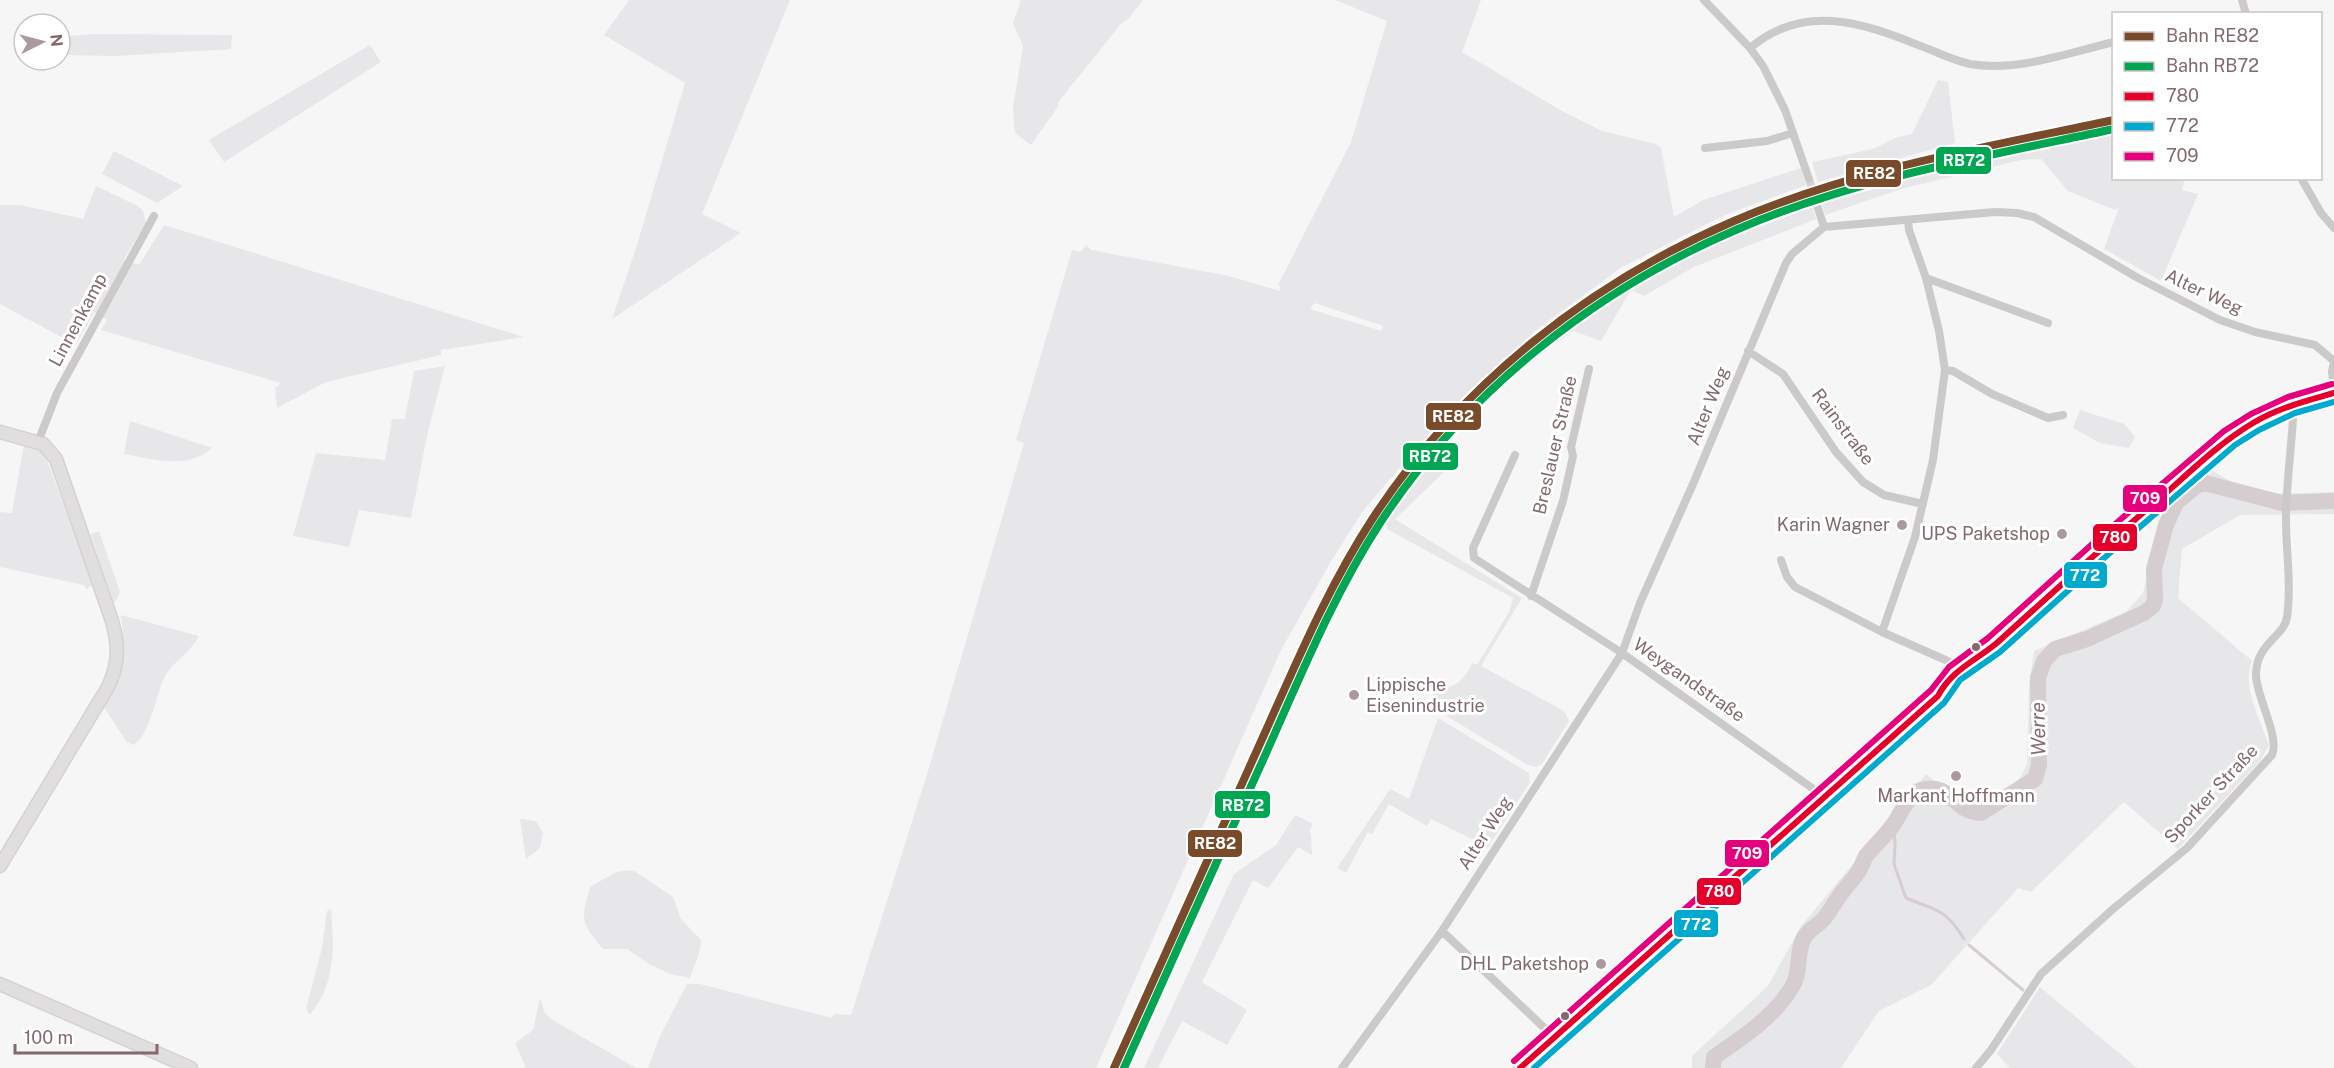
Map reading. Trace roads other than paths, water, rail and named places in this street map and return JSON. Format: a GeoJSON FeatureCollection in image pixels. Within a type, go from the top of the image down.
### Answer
{"type":"FeatureCollection","features":[{"type":"Feature","properties":{"kind":"main road"},"geometry":{"type":"LineString","coordinates":[[1520,1068],[1946,691],[1963,670],[2214,450],[2253,423],[2292,405],[2334,393]]}},
{"type":"Feature","properties":{"kind":"main road"},"geometry":{"type":"LineString","coordinates":[[0,432],[38,442],[52,452],[62,472],[112,621],[116,636],[117,658],[108,687],[0,866]]}},
{"type":"Feature","properties":{"kind":"main road"},"geometry":{"type":"LineString","coordinates":[[0,984],[191,1068]]}},
{"type":"Feature","properties":{"kind":"street"},"geometry":{"type":"LineString","coordinates":[[1704,0],[1750,48],[1776,88],[1809,179]]}},
{"type":"Feature","properties":{"kind":"street"},"geometry":{"type":"LineString","coordinates":[[1750,48],[1772,32],[1787,26],[1820,21],[1850,22],[1869,26],[1961,61],[1994,66],[2028,62],[2112,42]]}},
{"type":"Feature","properties":{"kind":"street"},"geometry":{"type":"LineString","coordinates":[[1705,148],[1767,141],[1792,134]]}},
{"type":"Feature","properties":{"kind":"street"},"geometry":{"type":"LineString","coordinates":[[2302,180],[2321,213],[2334,228]]}},
{"type":"Feature","properties":{"kind":"street"},"geometry":{"type":"LineString","coordinates":[[1816,202],[1824,227]]}},
{"type":"Feature","properties":{"kind":"street","name":"Alter Weg"},"geometry":{"type":"LineString","coordinates":[[1342,1068],[1442,931],[1622,653],[1640,603],[1786,263],[1792,254],[1824,227],[1995,212],[2017,213],[2034,217],[2138,278],[2220,320],[2255,332],[2315,345],[2334,360]]}},
{"type":"Feature","properties":{"kind":"street","name":"Linnenkamp"},"geometry":{"type":"LineString","coordinates":[[38,442],[57,393],[154,216]]}},
{"type":"Feature","properties":{"kind":"street"},"geometry":{"type":"LineString","coordinates":[[1882,632],[1915,537],[1923,504],[1940,418],[1945,370],[1939,331],[1926,278],[1909,230],[1908,220]]}},
{"type":"Feature","properties":{"kind":"street"},"geometry":{"type":"LineString","coordinates":[[1926,278],[2048,323]]}},
{"type":"Feature","properties":{"kind":"street","name":"Rainstraße"},"geometry":{"type":"LineString","coordinates":[[1748,351],[1784,374],[1836,452],[1863,482],[1884,495],[1923,504]]}},
{"type":"Feature","properties":{"kind":"street"},"geometry":{"type":"LineString","coordinates":[[2334,360],[2332,372],[2334,388]]}},
{"type":"Feature","properties":{"kind":"street","name":"Breslauer Straße"},"geometry":{"type":"LineString","coordinates":[[1531,596],[1563,501],[1574,456],[1571,447],[1589,369]]}},
{"type":"Feature","properties":{"kind":"street"},"geometry":{"type":"LineString","coordinates":[[1945,370],[1953,371],[1992,394],[2048,418],[2062,415]]}},
{"type":"Feature","properties":{"kind":"street","name":"Sporker Straße"},"geometry":{"type":"LineString","coordinates":[[1976,1068],[1991,1050],[2041,974],[2104,916],[2187,848],[2275,749],[2256,676],[2258,657],[2287,620],[2286,512],[2292,405]]}},
{"type":"Feature","properties":{"kind":"street","name":"Weygandstraße"},"geometry":{"type":"LineString","coordinates":[[1515,455],[1472,554],[1480,564],[1622,653],[1812,788],[1822,799]]}},
{"type":"Feature","properties":{"kind":"street"},"geometry":{"type":"LineString","coordinates":[[1781,560],[1787,577],[1795,587],[1882,632],[1963,670]]}},
{"type":"Feature","properties":{"kind":"street"},"geometry":{"type":"LineString","coordinates":[[1442,931],[1554,1037]]}},
{"type":"Feature","properties":{"kind":"waterway","name":"Werre"},"geometry":{"type":"LineString","coordinates":[[1713,1068],[1714,1057],[1757,1026],[1785,998],[1795,981],[1801,947],[1806,935],[1824,919],[1861,868],[1866,856],[1890,829],[1916,792],[1931,788],[1940,790],[1964,808],[1981,813],[2035,779],[2039,765],[2038,678],[2044,661],[2055,649],[2087,639],[2144,613],[2153,606],[2155,599],[2154,569],[2166,525],[2176,503],[2196,486],[2205,483],[2282,503],[2334,501]]}},
{"type":"Feature","properties":{"kind":"waterway"},"geometry":{"type":"LineString","coordinates":[[1894,824],[1894,864],[1906,898],[1940,912],[1951,921],[1964,939]]}},
{"type":"Feature","properties":{"kind":"waterway"},"geometry":{"type":"LineString","coordinates":[[1969,945],[2023,990]]}},
{"type":"Feature","properties":{"kind":"tunnel"},"geometry":{"type":"LineString","coordinates":[[1809,179],[1816,202]]}},
{"type":"Feature","properties":{"kind":"rail line","name":"RE82"},"geometry":{"type":"LineString","coordinates":[[1114,1068],[1295,666],[1355,546],[1408,470],[1446,424],[1487,382],[1579,307],[1680,246],[1734,221],[1826,187],[1874,173],[1969,150],[2112,120]]}},
{"type":"Feature","properties":{"kind":"rail line","name":"RB72"},"geometry":{"type":"LineString","coordinates":[[1124,1068],[1331,609],[1380,523],[1414,475],[1452,430],[1493,388],[1584,314],[1633,282],[1738,229],[1783,211],[1876,182],[2112,129]]}},
{"type":"Feature","properties":{"kind":"place","name":"Karin Wagner"},"geometry":{"type":"Point","coordinates":[1902,525]}},
{"type":"Feature","properties":{"kind":"place","name":"UPS Paketshop"},"geometry":{"type":"Point","coordinates":[2062,534]}},
{"type":"Feature","properties":{"kind":"place","name":"Lippische Eisenindustrie"},"geometry":{"type":"Point","coordinates":[1354,695]}},
{"type":"Feature","properties":{"kind":"place","name":"Markant Hoffmann"},"geometry":{"type":"Point","coordinates":[1956,776]}},
{"type":"Feature","properties":{"kind":"place","name":"DHL Paketshop"},"geometry":{"type":"Point","coordinates":[1601,964]}}]}
